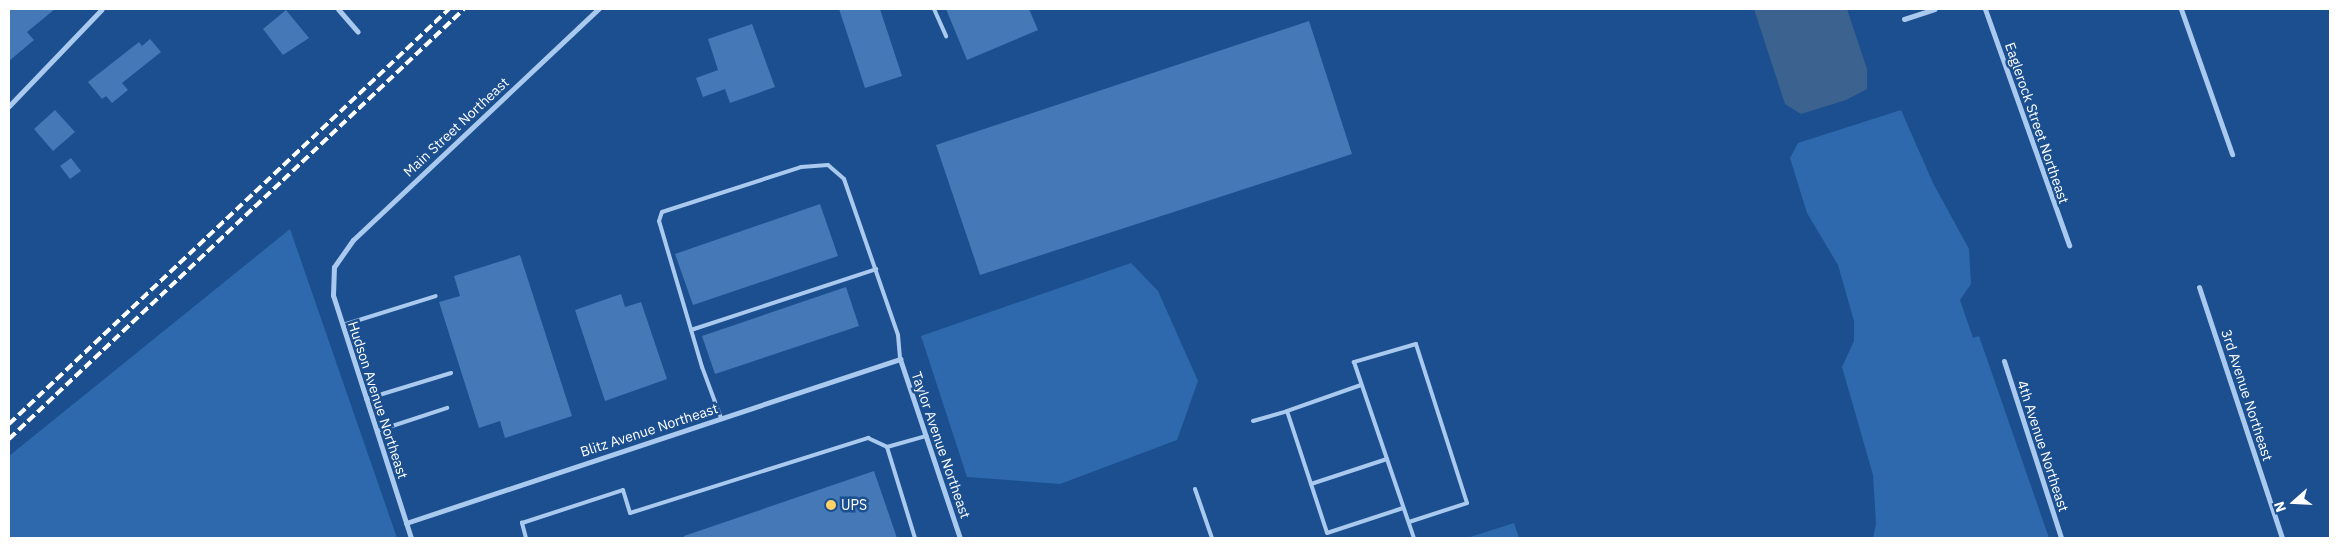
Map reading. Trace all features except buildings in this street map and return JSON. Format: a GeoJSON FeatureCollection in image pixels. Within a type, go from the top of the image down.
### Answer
{"type":"FeatureCollection","features":[{"type":"Feature","properties":{"kind":"street"},"geometry":{"type":"LineString","coordinates":[[9,106],[102,9]]}},
{"type":"Feature","properties":{"kind":"street"},"geometry":{"type":"LineString","coordinates":[[338,9],[358,32]]}},
{"type":"Feature","properties":{"kind":"street","name":"Main Street Northeast"},"geometry":{"type":"LineString","coordinates":[[334,267],[353,240],[598,9]]}},
{"type":"Feature","properties":{"kind":"street"},"geometry":{"type":"LineString","coordinates":[[1904,18],[1934,9]]}},
{"type":"Feature","properties":{"kind":"street","name":"Eaglerock Street Northeast"},"geometry":{"type":"LineString","coordinates":[[1985,9],[2069,245]]}},
{"type":"Feature","properties":{"kind":"street"},"geometry":{"type":"LineString","coordinates":[[2181,9],[2232,154]]}},
{"type":"Feature","properties":{"kind":"street","name":"Hudson Avenue Northeast"},"geometry":{"type":"LineString","coordinates":[[334,267],[333,295],[411,538]]}},
{"type":"Feature","properties":{"kind":"street","name":"3rd Avenue Northeast"},"geometry":{"type":"LineString","coordinates":[[2199,288],[2282,538]]}},
{"type":"Feature","properties":{"kind":"street","name":"Blitz Avenue Northeast"},"geometry":{"type":"LineString","coordinates":[[406,522],[900,359]]}},
{"type":"Feature","properties":{"kind":"street","name":"Taylor Avenue Northeast"},"geometry":{"type":"LineString","coordinates":[[900,359],[960,538]]}},
{"type":"Feature","properties":{"kind":"street","name":"4th Avenue Northeast"},"geometry":{"type":"LineString","coordinates":[[2004,360],[2061,538]]}},
{"type":"Feature","properties":{"kind":"lane"},"geometry":{"type":"LineString","coordinates":[[934,9],[946,36]]}},
{"type":"Feature","properties":{"kind":"lane"},"geometry":{"type":"LineString","coordinates":[[721,418],[691,330],[659,221],[662,212],[801,167],[828,165],[844,179],[898,335],[900,359]]}},
{"type":"Feature","properties":{"kind":"lane"},"geometry":{"type":"LineString","coordinates":[[691,330],[876,269]]}},
{"type":"Feature","properties":{"kind":"lane"},"geometry":{"type":"LineString","coordinates":[[343,325],[436,296]]}},
{"type":"Feature","properties":{"kind":"lane"},"geometry":{"type":"LineString","coordinates":[[1409,522],[1467,503],[1416,344],[1354,362],[1414,538]]}},
{"type":"Feature","properties":{"kind":"lane"},"geometry":{"type":"LineString","coordinates":[[366,399],[451,373]]}},
{"type":"Feature","properties":{"kind":"lane"},"geometry":{"type":"LineString","coordinates":[[1253,421],[1362,385]]}},
{"type":"Feature","properties":{"kind":"lane"},"geometry":{"type":"LineString","coordinates":[[377,431],[447,408]]}},
{"type":"Feature","properties":{"kind":"lane"},"geometry":{"type":"LineString","coordinates":[[1287,410],[1327,533],[1404,508]]}},
{"type":"Feature","properties":{"kind":"lane"},"geometry":{"type":"LineString","coordinates":[[526,538],[522,523],[623,490],[630,513],[868,438],[887,448],[926,436]]}},
{"type":"Feature","properties":{"kind":"lane"},"geometry":{"type":"LineString","coordinates":[[887,448],[915,538]]}},
{"type":"Feature","properties":{"kind":"lane"},"geometry":{"type":"LineString","coordinates":[[1311,484],[1387,459]]}},
{"type":"Feature","properties":{"kind":"lane"},"geometry":{"type":"LineString","coordinates":[[1195,489],[1212,538]]}},
{"type":"Feature","properties":{"kind":"shaded area"},"geometry":{"type":"Polygon","coordinates":[[[1754,9],[1847,9],[1867,69],[1867,89],[1846,100],[1801,114],[1785,104],[1754,9]]]}},
{"type":"Feature","properties":{"kind":"shaded area"},"geometry":{"type":"Polygon","coordinates":[[[1901,110],[1933,183],[1969,249],[1971,284],[1960,300],[1973,338],[1979,336],[2049,538],[1873,538],[1876,524],[1873,475],[1842,367],[1854,341],[1854,321],[1838,265],[1807,213],[1790,158],[1798,143],[1901,110]]]}},
{"type":"Feature","properties":{"kind":"shaded area"},"geometry":{"type":"Polygon","coordinates":[[[290,229],[397,538],[9,538],[9,456],[290,229]]]}},
{"type":"Feature","properties":{"kind":"shaded area"},"geometry":{"type":"Polygon","coordinates":[[[1131,263],[1158,291],[1198,381],[1177,440],[1060,484],[967,477],[921,336],[1131,263]]]}},
{"type":"Feature","properties":{"kind":"shaded area"},"geometry":{"type":"Polygon","coordinates":[[[1514,523],[1519,538],[1467,538],[1514,523]]]}},
{"type":"Feature","properties":{"kind":"railway"},"geometry":{"type":"LineString","coordinates":[[9,424],[449,9]]}},
{"type":"Feature","properties":{"kind":"railway"},"geometry":{"type":"LineString","coordinates":[[9,439],[464,9]]}},
{"type":"Feature","properties":{"kind":"place","name":"UPS"},"geometry":{"type":"Point","coordinates":[831,505]}}]}
